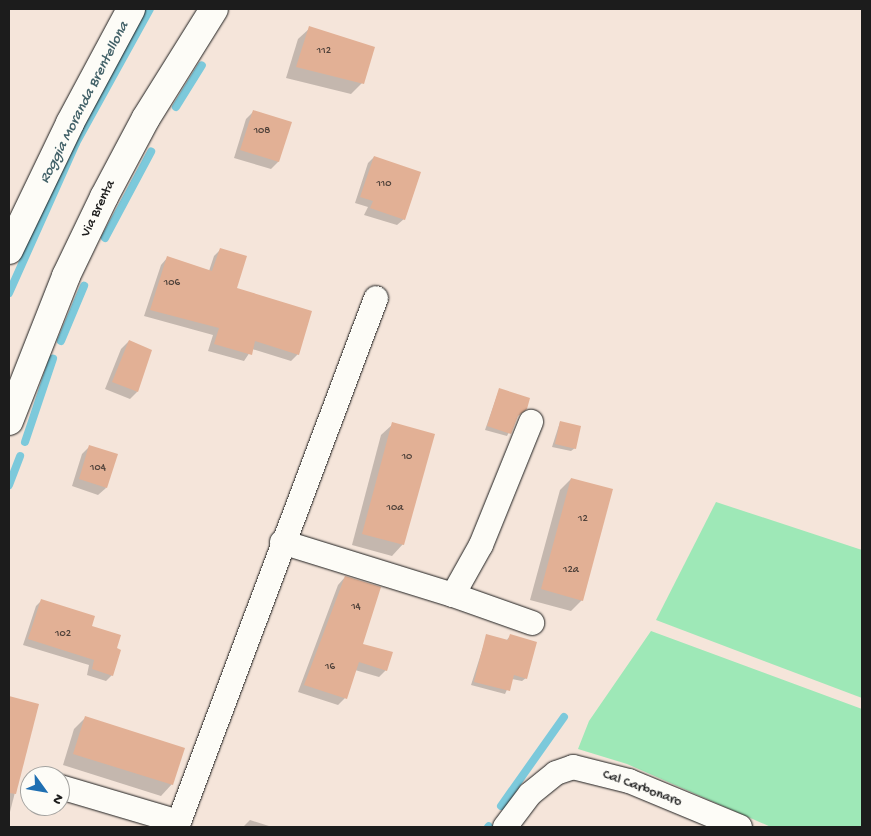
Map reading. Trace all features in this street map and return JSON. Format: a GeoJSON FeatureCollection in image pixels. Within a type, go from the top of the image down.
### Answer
{"type":"FeatureCollection","features":[{"type":"Feature","properties":{"kind":"main road"},"geometry":{"type":"LineString","coordinates":[[9,250],[70,123],[131,9]]}},
{"type":"Feature","properties":{"kind":"main road","name":"Via Brenta"},"geometry":{"type":"LineString","coordinates":[[9,421],[66,276],[104,197],[146,118],[214,9]]}},
{"type":"Feature","properties":{"kind":"street"},"geometry":{"type":"LineString","coordinates":[[70,790],[178,824],[282,542],[376,298]]}},
{"type":"Feature","properties":{"kind":"street"},"geometry":{"type":"LineString","coordinates":[[453,595],[481,545],[532,422]]}},
{"type":"Feature","properties":{"kind":"street"},"geometry":{"type":"LineString","coordinates":[[282,542],[453,595],[532,623]]}},
{"type":"Feature","properties":{"kind":"street","name":"Cal Carbonaro"},"geometry":{"type":"LineString","coordinates":[[505,827],[530,794],[556,773],[573,768],[629,781],[740,827]]}},
{"type":"Feature","properties":{"kind":"green space"},"geometry":{"type":"Polygon","coordinates":[[[716,502],[862,550],[862,698],[656,620],[716,502]]]}},
{"type":"Feature","properties":{"kind":"green space"},"geometry":{"type":"Polygon","coordinates":[[[651,631],[862,709],[862,827],[771,827],[627,764],[578,749],[589,721],[651,631]]]}},
{"type":"Feature","properties":{"kind":"building"},"geometry":{"type":"Polygon","coordinates":[[[309,26],[375,47],[364,84],[296,67],[309,26]]]}},
{"type":"Feature","properties":{"kind":"building"},"geometry":{"type":"Polygon","coordinates":[[[253,110],[292,122],[279,162],[240,150],[253,110]]]}},
{"type":"Feature","properties":{"kind":"building"},"geometry":{"type":"Polygon","coordinates":[[[374,156],[421,172],[405,220],[370,208],[373,201],[360,197],[374,156]]]}},
{"type":"Feature","properties":{"kind":"building"},"geometry":{"type":"Polygon","coordinates":[[[220,248],[247,256],[237,288],[312,311],[299,355],[255,341],[252,355],[214,344],[219,328],[150,310],[167,256],[212,271],[220,248]]]}},
{"type":"Feature","properties":{"kind":"building"},"geometry":{"type":"Polygon","coordinates":[[[129,340],[152,350],[138,392],[112,382],[129,340]]]}},
{"type":"Feature","properties":{"kind":"building"},"geometry":{"type":"Polygon","coordinates":[[[499,388],[530,398],[527,409],[518,416],[511,434],[487,426],[499,388]]]}},
{"type":"Feature","properties":{"kind":"building"},"geometry":{"type":"Polygon","coordinates":[[[560,421],[581,426],[576,449],[555,444],[560,421]]]}},
{"type":"Feature","properties":{"kind":"building"},"geometry":{"type":"Polygon","coordinates":[[[392,422],[435,434],[404,545],[362,534],[392,422]]]}},
{"type":"Feature","properties":{"kind":"building"},"geometry":{"type":"Polygon","coordinates":[[[89,445],[118,454],[107,488],[79,479],[89,445]]]}},
{"type":"Feature","properties":{"kind":"building"},"geometry":{"type":"Polygon","coordinates":[[[571,478],[613,489],[583,601],[541,589],[571,478]]]}},
{"type":"Feature","properties":{"kind":"building"},"geometry":{"type":"Polygon","coordinates":[[[345,576],[381,587],[363,644],[393,652],[387,671],[359,662],[347,699],[304,685],[345,576]]]}},
{"type":"Feature","properties":{"kind":"building"},"geometry":{"type":"Polygon","coordinates":[[[41,599],[95,616],[92,626],[121,635],[117,648],[121,650],[113,676],[92,669],[94,660],[28,639],[41,599]]]}},
{"type":"Feature","properties":{"kind":"building"},"geometry":{"type":"Polygon","coordinates":[[[486,634],[508,640],[510,634],[537,642],[527,679],[514,675],[510,691],[474,682],[486,634]]]}},
{"type":"Feature","properties":{"kind":"building"},"geometry":{"type":"Polygon","coordinates":[[[9,696],[39,704],[23,766],[20,766],[20,778],[16,794],[9,793],[9,696]]]}},
{"type":"Feature","properties":{"kind":"building"},"geometry":{"type":"Polygon","coordinates":[[[85,716],[185,748],[173,785],[73,754],[85,716]]]}},
{"type":"Feature","properties":{"kind":"waterway","name":"Roggia Moranda Brentellona"},"geometry":{"type":"LineString","coordinates":[[9,293],[76,143],[150,9]]}},
{"type":"Feature","properties":{"kind":"waterway"},"geometry":{"type":"LineString","coordinates":[[176,107],[202,65]]}},
{"type":"Feature","properties":{"kind":"waterway"},"geometry":{"type":"LineString","coordinates":[[105,238],[151,152]]}},
{"type":"Feature","properties":{"kind":"waterway"},"geometry":{"type":"LineString","coordinates":[[61,341],[84,286]]}},
{"type":"Feature","properties":{"kind":"waterway"},"geometry":{"type":"LineString","coordinates":[[25,442],[53,359]]}},
{"type":"Feature","properties":{"kind":"waterway"},"geometry":{"type":"LineString","coordinates":[[9,485],[20,456]]}},
{"type":"Feature","properties":{"kind":"waterway"},"geometry":{"type":"LineString","coordinates":[[501,806],[564,717]]}}]}
